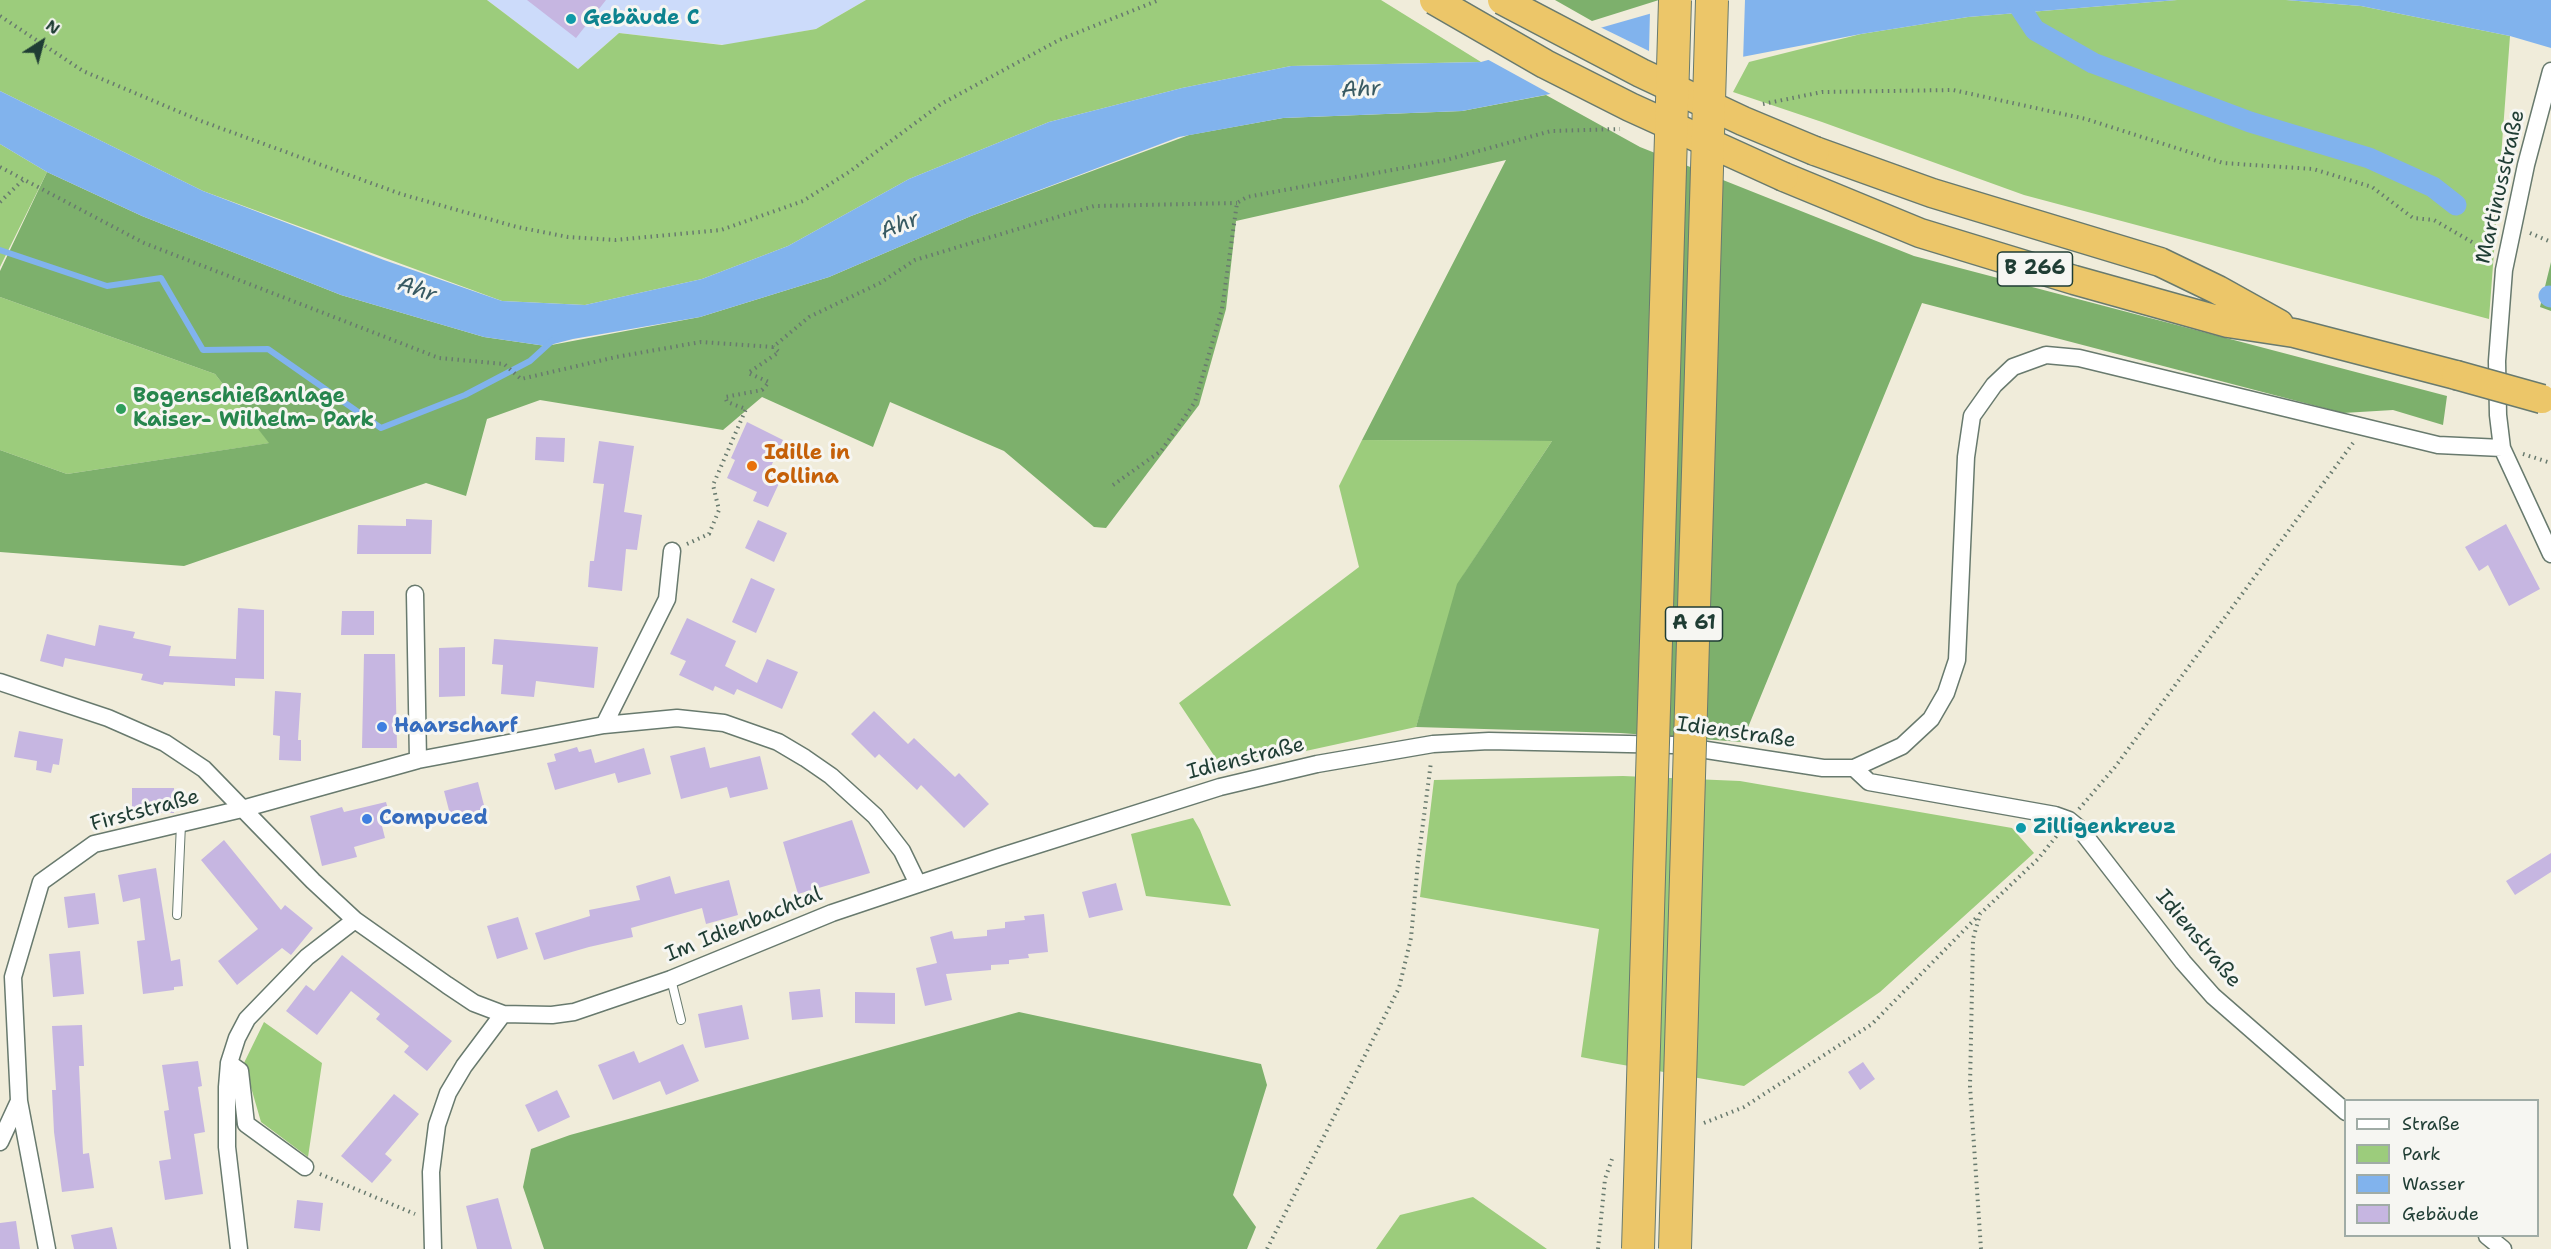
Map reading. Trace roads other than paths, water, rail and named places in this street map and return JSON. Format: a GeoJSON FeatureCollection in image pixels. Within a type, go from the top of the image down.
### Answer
{"type":"FeatureCollection","features":[{"type":"Feature","properties":{"kind":"highway","name":"B 266"},"geometry":{"type":"LineString","coordinates":[[1434,0],[1555,70],[1652,117],[1784,177],[1920,233],[2073,280],[2228,323],[2294,333],[2547,400]]}},
{"type":"Feature","properties":{"kind":"highway","name":"B 266"},"geometry":{"type":"LineString","coordinates":[[1502,0],[1641,73],[1743,121],[1815,151],[1932,193],[2160,262],[2218,290],[2294,333]]}},
{"type":"Feature","properties":{"kind":"highway","name":"A 61"},"geometry":{"type":"LineString","coordinates":[[1638,1249],[1675,0]]}},
{"type":"Feature","properties":{"kind":"highway","name":"A 61"},"geometry":{"type":"LineString","coordinates":[[1675,1249],[1712,0]]}},
{"type":"Feature","properties":{"kind":"street","name":"Martinusstraße"},"geometry":{"type":"LineString","coordinates":[[2551,71],[2526,165],[2504,270],[2500,314],[2498,415],[2502,448],[2551,554]]}},
{"type":"Feature","properties":{"kind":"street"},"geometry":{"type":"LineString","coordinates":[[1854,768],[1902,746],[1930,719],[1946,693],[1957,660],[1966,457],[1972,416],[1994,385],[2013,368],[2046,355],[2079,358],[2438,445],[2502,448]]}},
{"type":"Feature","properties":{"kind":"street"},"geometry":{"type":"LineString","coordinates":[[604,725],[667,600],[672,550]]}},
{"type":"Feature","properties":{"kind":"street"},"geometry":{"type":"LineString","coordinates":[[415,594],[418,760]]}},
{"type":"Feature","properties":{"kind":"street","name":"Im Idienbachtal"},"geometry":{"type":"LineString","coordinates":[[0,682],[108,718],[165,743],[204,769],[355,920],[447,985],[474,1002],[503,1014],[552,1016],[574,1012],[671,979],[832,913],[999,857]]}},
{"type":"Feature","properties":{"kind":"street","name":"Firststraße"},"geometry":{"type":"LineString","coordinates":[[47,1249],[19,1101],[13,976],[40,882],[94,844],[242,809],[418,760],[604,725],[677,718],[724,723],[778,742],[831,776],[875,816],[902,852],[918,884]]}},
{"type":"Feature","properties":{"kind":"street","name":"Idienstraße"},"geometry":{"type":"LineString","coordinates":[[999,857],[1220,787],[1317,764],[1433,744],[1490,741],[1674,746],[1822,768],[1854,768],[1869,782],[2055,815],[2069,820],[2080,829],[2183,962],[2213,996],[2344,1110]]}},
{"type":"Feature","properties":{"kind":"street"},"geometry":{"type":"LineString","coordinates":[[239,1249],[227,1147],[229,1063],[237,1038],[247,1019],[307,957],[355,920]]}},
{"type":"Feature","properties":{"kind":"street"},"geometry":{"type":"LineString","coordinates":[[433,1249],[431,1172],[437,1125],[447,1093],[503,1014]]}},
{"type":"Feature","properties":{"kind":"street"},"geometry":{"type":"LineString","coordinates":[[229,1063],[240,1071],[246,1124],[305,1167]]}},
{"type":"Feature","properties":{"kind":"street","name":"Firststraße"},"geometry":{"type":"LineString","coordinates":[[0,1142],[19,1101]]}},
{"type":"Feature","properties":{"kind":"street"},"geometry":{"type":"LineString","coordinates":[[2488,1237],[2503,1249]]}},
{"type":"Feature","properties":{"kind":"lane"},"geometry":{"type":"LineString","coordinates":[[177,915],[181,824]]}},
{"type":"Feature","properties":{"kind":"lane"},"geometry":{"type":"LineString","coordinates":[[671,979],[681,1020]]}},
{"type":"Feature","properties":{"kind":"water","name":"Ahr"},"geometry":{"type":"Polygon","coordinates":[[[1698,0],[2177,0],[1968,17],[1861,34],[1462,111],[1283,118],[1179,137],[971,216],[829,277],[700,317],[573,339],[546,346],[484,337],[341,295],[142,216],[47,172],[0,144],[0,91],[203,191],[384,260],[502,301],[585,305],[702,279],[788,246],[909,179],[1049,122],[1182,88],[1291,66],[1481,62],[1698,0]]]}},
{"type":"Feature","properties":{"kind":"water"},"geometry":{"type":"Polygon","coordinates":[[[2286,0],[2551,0],[2551,48],[2510,36],[2361,6],[2286,0]]]}},
{"type":"Feature","properties":{"kind":"waterway"},"geometry":{"type":"LineString","coordinates":[[2015,0],[2035,30],[2093,63],[2250,122],[2369,158],[2433,187],[2456,205]]}},
{"type":"Feature","properties":{"kind":"waterway"},"geometry":{"type":"LineString","coordinates":[[0,250],[107,286],[161,278],[203,350],[268,349],[381,428],[465,395],[530,361],[552,341]]}},
{"type":"Feature","properties":{"kind":"place","name":"Gebäude C"},"geometry":{"type":"Point","coordinates":[571,19]}},
{"type":"Feature","properties":{"kind":"place","name":"Bogenschießanlage Kaiser- Wilhelm- Park"},"geometry":{"type":"Point","coordinates":[121,409]}},
{"type":"Feature","properties":{"kind":"place","name":"Idille in Collina"},"geometry":{"type":"Point","coordinates":[752,466]}},
{"type":"Feature","properties":{"kind":"place","name":"Haarscharf"},"geometry":{"type":"Point","coordinates":[382,727]}},
{"type":"Feature","properties":{"kind":"place","name":"Compuced"},"geometry":{"type":"Point","coordinates":[367,819]}},
{"type":"Feature","properties":{"kind":"place","name":"Zilligenkreuz"},"geometry":{"type":"Point","coordinates":[2021,828]}}]}
